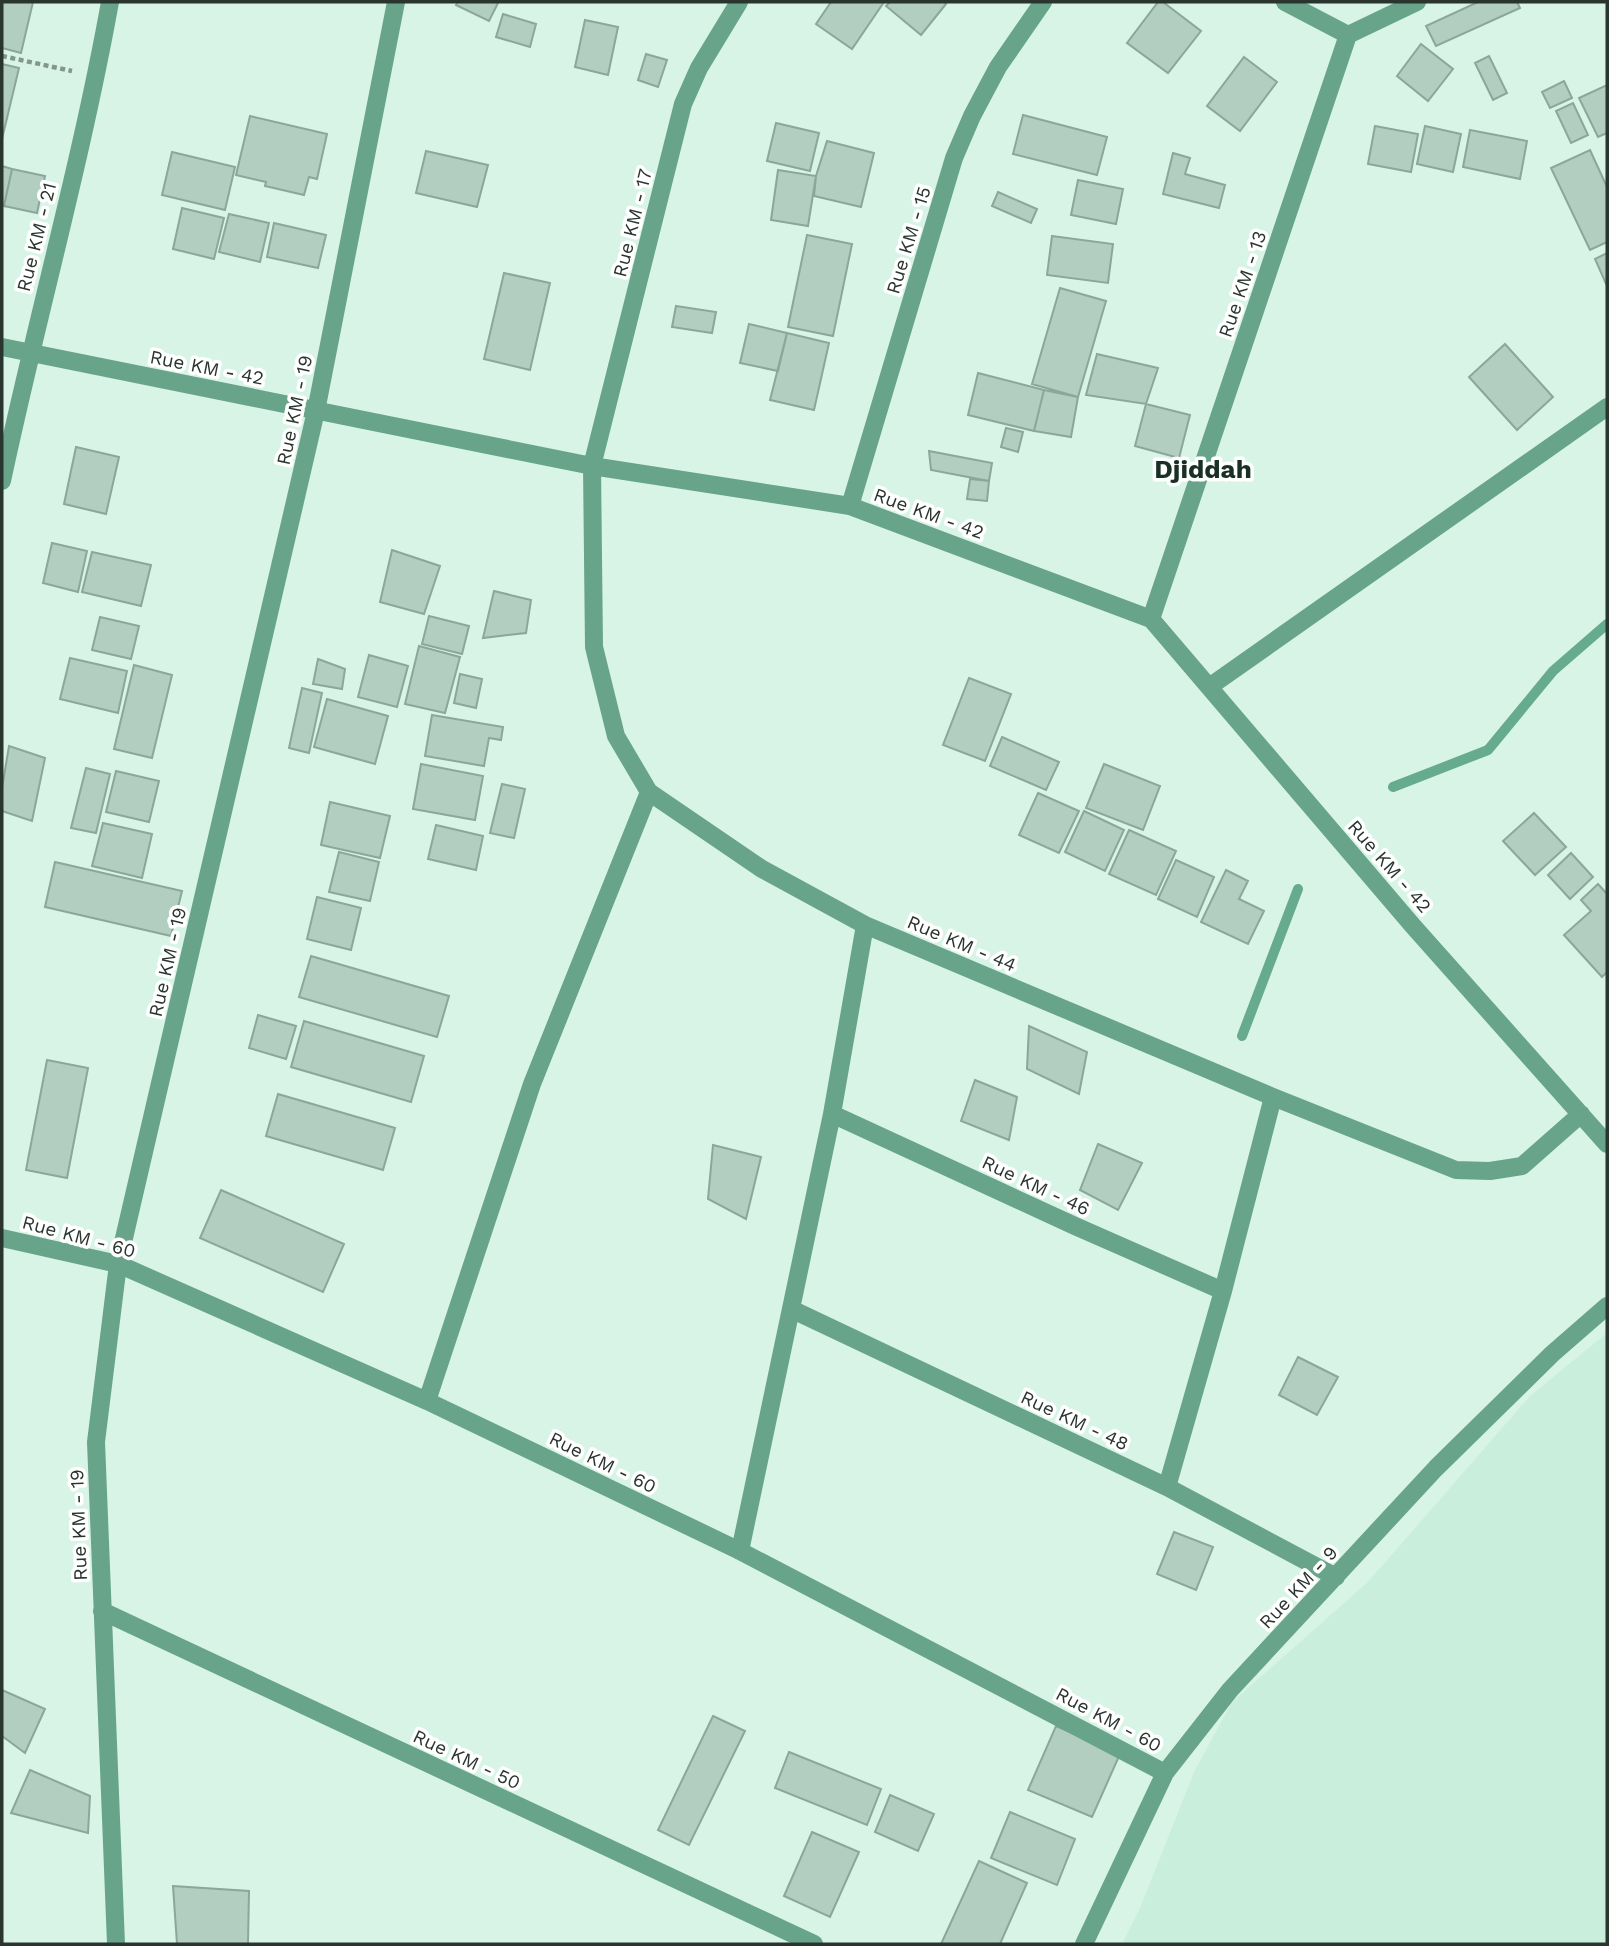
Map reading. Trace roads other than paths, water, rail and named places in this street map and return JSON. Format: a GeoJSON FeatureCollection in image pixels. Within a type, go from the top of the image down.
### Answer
{"type":"FeatureCollection","features":[{"type":"Feature","properties":{"kind":"street","name":"Rue KM - 21"},"geometry":{"type":"LineString","coordinates":[[2,481],[97,77],[110,2]]}},
{"type":"Feature","properties":{"kind":"street","name":"Rue KM - 19"},"geometry":{"type":"LineString","coordinates":[[116,1944],[96,1443],[118,1264],[316,411],[396,2]]}},
{"type":"Feature","properties":{"kind":"street","name":"Rue KM - 17"},"geometry":{"type":"LineString","coordinates":[[592,466],[683,104],[699,68],[739,2]]}},
{"type":"Feature","properties":{"kind":"street","name":"Rue KM - 15"},"geometry":{"type":"LineString","coordinates":[[850,506],[954,158],[998,67],[1042,2]]}},
{"type":"Feature","properties":{"kind":"street"},"geometry":{"type":"LineString","coordinates":[[1286,2],[1348,35],[1417,2]]}},
{"type":"Feature","properties":{"kind":"street","name":"Rue KM - 13"},"geometry":{"type":"LineString","coordinates":[[1151,619],[1348,35]]}},
{"type":"Feature","properties":{"kind":"street","name":"Rue KM - 42"},"geometry":{"type":"LineString","coordinates":[[2,347],[592,466],[850,506],[1151,619],[1413,926],[1607,1144]]}},
{"type":"Feature","properties":{"kind":"street"},"geometry":{"type":"LineString","coordinates":[[1209,687],[1607,407]]}},
{"type":"Feature","properties":{"kind":"street","name":"Rue KM - 44"},"geometry":{"type":"LineString","coordinates":[[592,466],[594,647],[616,736],[649,792],[762,869],[865,925],[1273,1097],[1456,1170],[1490,1171],[1522,1166],[1581,1114]]}},
{"type":"Feature","properties":{"kind":"street"},"geometry":{"type":"LineString","coordinates":[[427,1401],[532,1084],[649,792]]}},
{"type":"Feature","properties":{"kind":"street"},"geometry":{"type":"LineString","coordinates":[[740,1551],[832,1114],[865,925]]}},
{"type":"Feature","properties":{"kind":"street"},"geometry":{"type":"LineString","coordinates":[[1167,1487],[1223,1291],[1273,1097]]}},
{"type":"Feature","properties":{"kind":"street","name":"Rue KM - 46"},"geometry":{"type":"LineString","coordinates":[[832,1114],[1223,1291]]}},
{"type":"Feature","properties":{"kind":"street","name":"Rue KM - 60"},"geometry":{"type":"LineString","coordinates":[[2,1238],[118,1264],[427,1401],[740,1551],[1165,1773]]}},
{"type":"Feature","properties":{"kind":"street","name":"Rue KM - 9"},"geometry":{"type":"LineString","coordinates":[[1084,1944],[1165,1773],[1230,1689],[1436,1468],[1552,1354],[1607,1306]]}},
{"type":"Feature","properties":{"kind":"street","name":"Rue KM - 48"},"geometry":{"type":"LineString","coordinates":[[791,1309],[1167,1487],[1336,1577]]}},
{"type":"Feature","properties":{"kind":"street","name":"Rue KM - 50"},"geometry":{"type":"LineString","coordinates":[[102,1611],[814,1944]]}},
{"type":"Feature","properties":{"kind":"waterway"},"geometry":{"type":"LineString","coordinates":[[1393,787],[1488,750],[1553,671],[1607,624]]}},
{"type":"Feature","properties":{"kind":"waterway"},"geometry":{"type":"LineString","coordinates":[[1242,1036],[1298,889]]}},
{"type":"Feature","properties":{"kind":"district","name":"Djiddah"},"geometry":{"type":"Point","coordinates":[1203,469]}}]}
